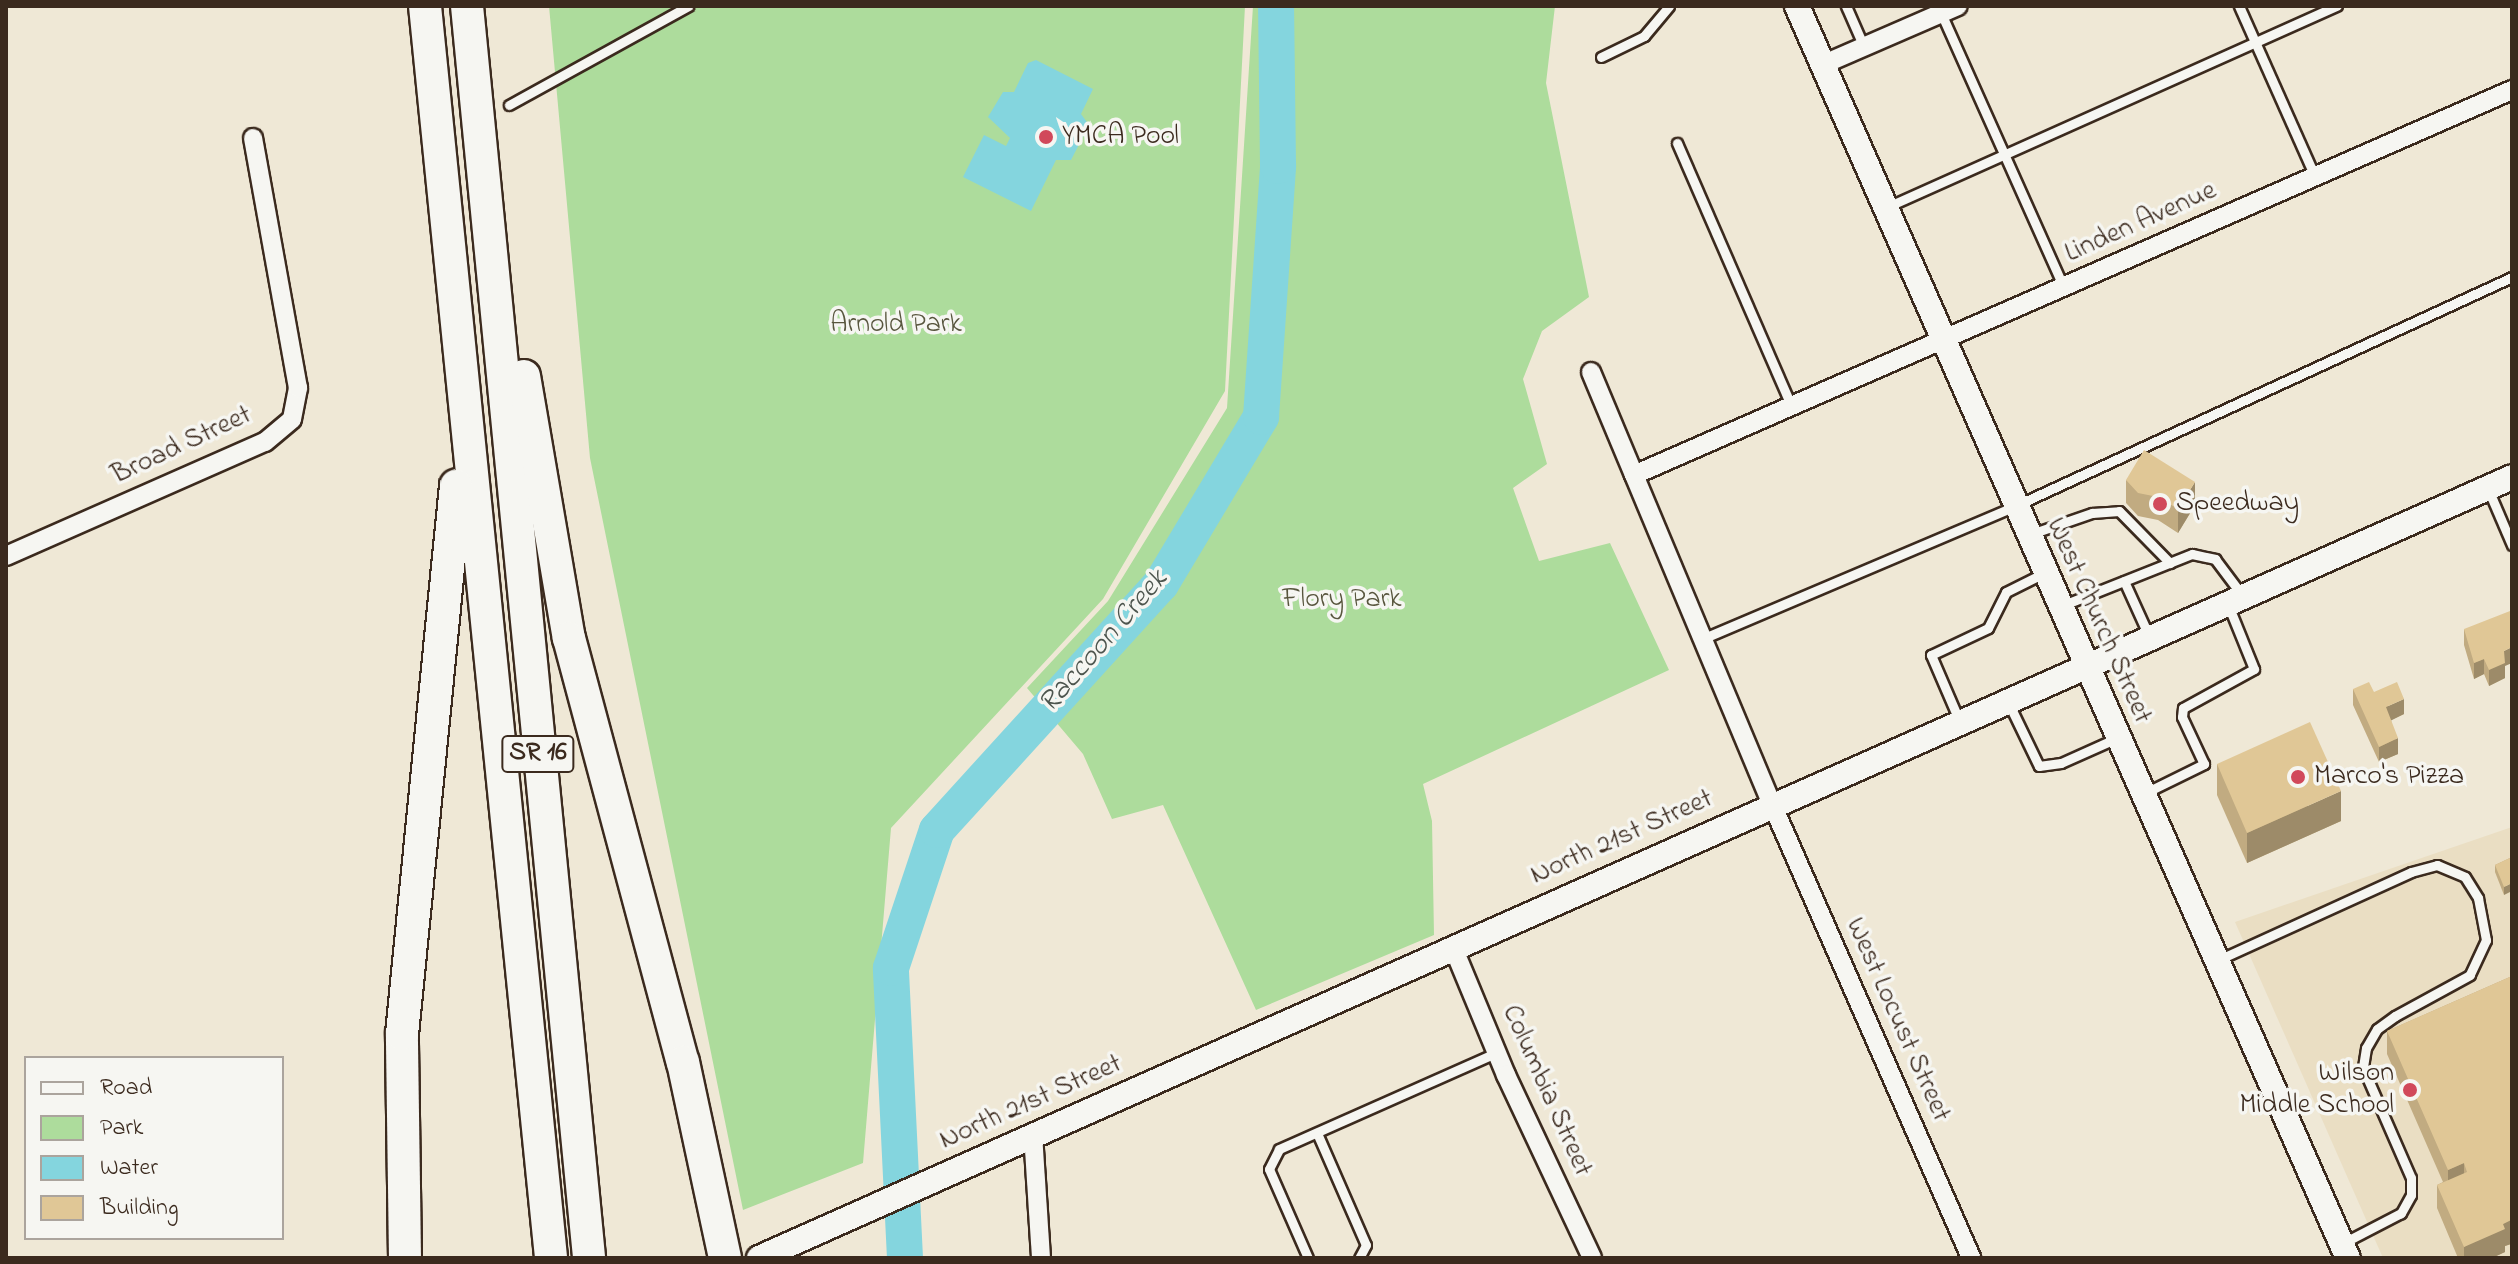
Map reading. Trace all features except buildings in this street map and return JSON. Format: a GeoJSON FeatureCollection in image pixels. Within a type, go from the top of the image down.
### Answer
{"type":"FeatureCollection","features":[{"type":"Feature","properties":{"kind":"highway","name":"SR 16"},"geometry":{"type":"LineString","coordinates":[[425,6],[549,1248]]}},
{"type":"Feature","properties":{"kind":"highway","name":"SR 16"},"geometry":{"type":"LineString","coordinates":[[467,6],[498,289],[524,620],[589,1258]]}},
{"type":"Feature","properties":{"kind":"highway"},"geometry":{"type":"LineString","coordinates":[[498,289],[521,354],[569,638],[683,1062],[725,1258]]}},
{"type":"Feature","properties":{"kind":"highway"},"geometry":{"type":"LineString","coordinates":[[405,1258],[402,1034],[457,489],[449,403],[458,351]]}},
{"type":"Feature","properties":{"kind":"main road","name":"West Church Street"},"geometry":{"type":"LineString","coordinates":[[1797,6],[2027,535],[2345,1251]]}},
{"type":"Feature","properties":{"kind":"main road","name":"North 21st Street"},"geometry":{"type":"LineString","coordinates":[[759,1258],[2084,664],[2512,477]]}},
{"type":"Feature","properties":{"kind":"street"},"geometry":{"type":"LineString","coordinates":[[1822,65],[1949,10]]}},
{"type":"Feature","properties":{"kind":"street","name":"Linden Avenue"},"geometry":{"type":"LineString","coordinates":[[1634,475],[2512,90]]}},
{"type":"Feature","properties":{"kind":"street","name":"Broad Street"},"geometry":{"type":"LineString","coordinates":[[6,556],[265,442],[292,419],[298,388],[253,138]]}},
{"type":"Feature","properties":{"kind":"street","name":"West Locust Street"},"geometry":{"type":"LineString","coordinates":[[1591,372],[1772,804],[1971,1258]]}},
{"type":"Feature","properties":{"kind":"street","name":"Columbia Street"},"geometry":{"type":"LineString","coordinates":[[1453,947],[1496,1053],[1592,1258]]}},
{"type":"Feature","properties":{"kind":"street"},"geometry":{"type":"LineString","coordinates":[[1033,1134],[1041,1258]]}},
{"type":"Feature","properties":{"kind":"lane"},"geometry":{"type":"LineString","coordinates":[[509,105],[688,6]]}},
{"type":"Feature","properties":{"kind":"lane"},"geometry":{"type":"LineString","coordinates":[[1601,57],[1644,36],[1669,6]]}},
{"type":"Feature","properties":{"kind":"lane"},"geometry":{"type":"LineString","coordinates":[[1846,6],[1864,47]]}},
{"type":"Feature","properties":{"kind":"lane"},"geometry":{"type":"LineString","coordinates":[[2239,6],[2315,177]]}},
{"type":"Feature","properties":{"kind":"lane"},"geometry":{"type":"LineString","coordinates":[[1885,208],[2337,6]]}},
{"type":"Feature","properties":{"kind":"lane"},"geometry":{"type":"LineString","coordinates":[[1949,10],[2005,155],[2064,288]]}},
{"type":"Feature","properties":{"kind":"lane"},"geometry":{"type":"LineString","coordinates":[[1677,143],[1792,408]]}},
{"type":"Feature","properties":{"kind":"lane"},"geometry":{"type":"LineString","coordinates":[[1702,639],[2015,506],[2512,277]]}},
{"type":"Feature","properties":{"kind":"lane"},"geometry":{"type":"LineString","coordinates":[[2487,488],[2512,545]]}},
{"type":"Feature","properties":{"kind":"lane"},"geometry":{"type":"LineString","coordinates":[[2027,535],[2092,513],[2119,511],[2170,563]]}},
{"type":"Feature","properties":{"kind":"lane"},"geometry":{"type":"LineString","coordinates":[[2059,607],[2192,554],[2215,559],[2234,598],[2254,669],[2183,708],[2182,717],[2204,764],[2142,794]]}},
{"type":"Feature","properties":{"kind":"lane"},"geometry":{"type":"LineString","coordinates":[[1959,720],[1931,655],[1988,628],[2006,592],[2044,573]]}},
{"type":"Feature","properties":{"kind":"lane"},"geometry":{"type":"LineString","coordinates":[[2124,581],[2149,636]]}},
{"type":"Feature","properties":{"kind":"lane"},"geometry":{"type":"LineString","coordinates":[[2007,699],[2039,766],[2061,763],[2117,738]]}},
{"type":"Feature","properties":{"kind":"lane"},"geometry":{"type":"LineString","coordinates":[[2216,961],[2411,872],[2437,865],[2465,877],[2478,898],[2486,940],[2470,975],[2395,1016],[2377,1029],[2366,1048],[2363,1068],[2411,1178],[2411,1195],[2401,1213],[2345,1251]]}},
{"type":"Feature","properties":{"kind":"lane"},"geometry":{"type":"LineString","coordinates":[[1308,1258],[1269,1169],[1279,1149],[1496,1053]]}},
{"type":"Feature","properties":{"kind":"lane"},"geometry":{"type":"LineString","coordinates":[[1317,1133],[1366,1245],[1359,1258]]}},
{"type":"Feature","properties":{"kind":"shaded area","name":"Wilson Middle School"},"geometry":{"type":"Polygon","coordinates":[[[2512,827],[2512,1258],[2383,1258],[2235,922],[2512,827]]]}},
{"type":"Feature","properties":{"kind":"green space","name":"Arnold Park"},"geometry":{"type":"Polygon","coordinates":[[[549,6],[1245,6],[1225,391],[1103,599],[891,828],[863,1163],[743,1210],[590,458],[549,6]]]}},
{"type":"Feature","properties":{"kind":"green space","name":"Flory Park"},"geometry":{"type":"Polygon","coordinates":[[[1253,6],[1555,6],[1546,83],[1589,297],[1542,331],[1523,379],[1547,464],[1513,488],[1539,561],[1610,543],[1669,670],[1423,784],[1432,821],[1434,935],[1256,1010],[1163,805],[1112,819],[1083,754],[1027,688],[1108,601],[1227,408],[1253,6]]]}},
{"type":"Feature","properties":{"kind":"water","name":"YMCA Pool"},"geometry":{"type":"Polygon","coordinates":[[[1036,60],[1093,89],[1081,114],[1089,125],[1071,160],[1056,160],[1031,211],[963,177],[984,135],[1006,146],[1010,138],[988,117],[1003,92],[1014,92],[1028,63],[1036,60]]]}},
{"type":"Feature","properties":{"kind":"waterway","name":"Raccoon Creek"},"geometry":{"type":"LineString","coordinates":[[905,1258],[891,968],[937,830],[1161,584],[1261,417],[1278,166],[1276,6]]}},
{"type":"Feature","properties":{"kind":"place","name":"YMCA Pool"},"geometry":{"type":"Point","coordinates":[1046,137]}},
{"type":"Feature","properties":{"kind":"place","name":"Speedway"},"geometry":{"type":"Point","coordinates":[2160,504]}},
{"type":"Feature","properties":{"kind":"place","name":"Marco's Pizza"},"geometry":{"type":"Point","coordinates":[2298,777]}},
{"type":"Feature","properties":{"kind":"place","name":"Wilson Middle School"},"geometry":{"type":"Point","coordinates":[2410,1090]}}]}
